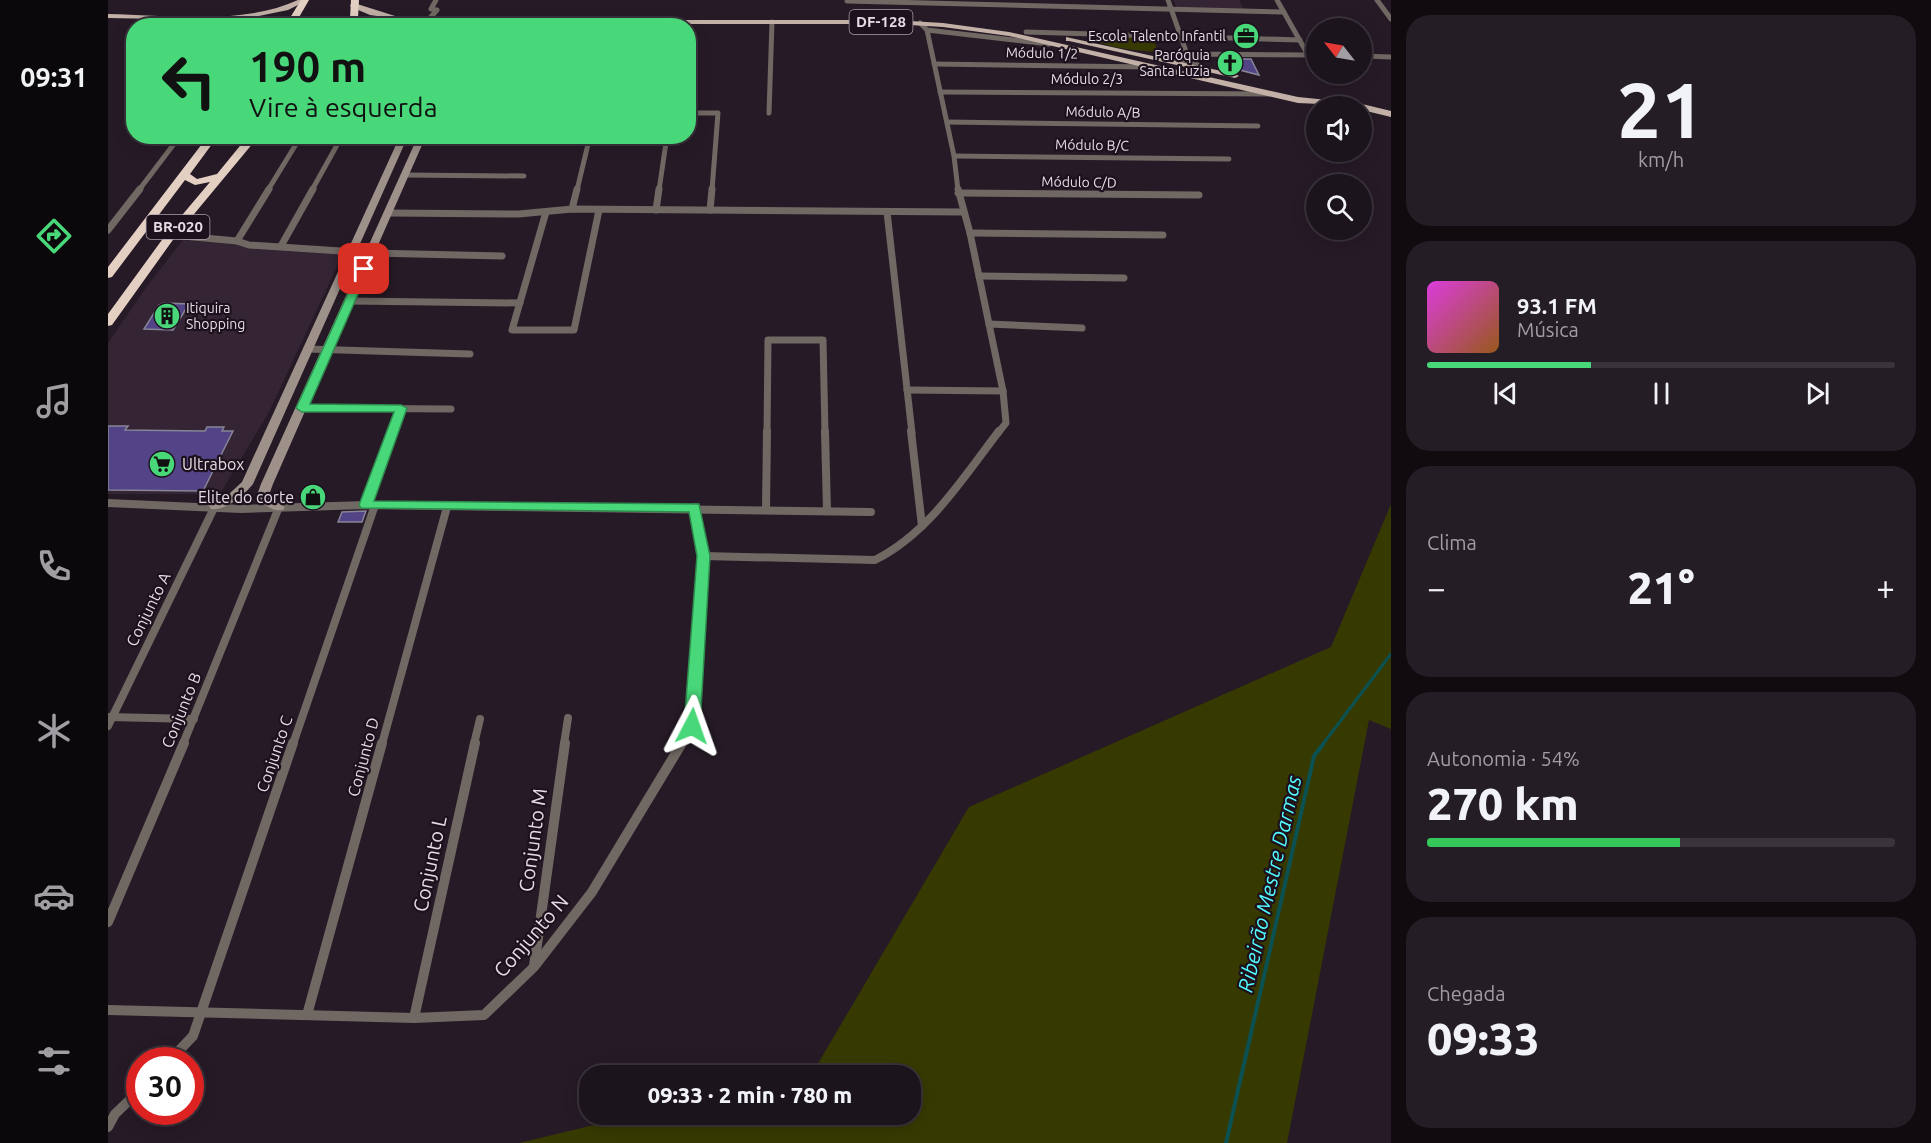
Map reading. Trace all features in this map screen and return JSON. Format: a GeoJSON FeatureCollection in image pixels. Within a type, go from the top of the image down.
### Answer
{"type":"FeatureCollection","features":[{"type":"Feature","properties":{"kind":"highway"},"geometry":{"type":"LineString","coordinates":[[294,18],[305,0]]}},
{"type":"Feature","properties":{"kind":"highway"},"geometry":{"type":"LineString","coordinates":[[355,2],[357,12],[355,18]]}},
{"type":"Feature","properties":{"kind":"highway","name":"BR-020"},"geometry":{"type":"LineString","coordinates":[[108,275],[207,144]]}},
{"type":"Feature","properties":{"kind":"highway","name":"BR-020"},"geometry":{"type":"LineString","coordinates":[[108,322],[171,236],[247,144]]}},
{"type":"Feature","properties":{"kind":"highway"},"geometry":{"type":"LineString","coordinates":[[185,175],[195,182],[221,176]]}},
{"type":"Feature","properties":{"kind":"highway"},"geometry":{"type":"LineString","coordinates":[[170,194],[194,188],[206,195]]}},
{"type":"Feature","properties":{"kind":"main road"},"geometry":{"type":"LineString","coordinates":[[108,16],[242,17],[276,12],[305,0]]}},
{"type":"Feature","properties":{"kind":"main road","name":"DF-128"},"geometry":{"type":"LineString","coordinates":[[355,2],[373,13],[410,18]]}},
{"type":"Feature","properties":{"kind":"main road"},"geometry":{"type":"LineString","coordinates":[[242,17],[248,18]]}},
{"type":"Feature","properties":{"kind":"main road","name":"DF-128"},"geometry":{"type":"LineString","coordinates":[[696,19],[920,23],[993,31],[1306,101]]}},
{"type":"Feature","properties":{"kind":"main road"},"geometry":{"type":"LineString","coordinates":[[723,19],[734,22]]}},
{"type":"Feature","properties":{"kind":"main road","name":"DF-128"},"geometry":{"type":"LineString","coordinates":[[696,21],[820,21]]}},
{"type":"Feature","properties":{"kind":"main road","name":"DF-128"},"geometry":{"type":"LineString","coordinates":[[943,25],[979,26],[1087,38],[1097,44],[1315,96]]}},
{"type":"Feature","properties":{"kind":"main road"},"geometry":{"type":"LineString","coordinates":[[1082,51],[1075,45],[1087,38]]}},
{"type":"Feature","properties":{"kind":"main road"},"geometry":{"type":"LineString","coordinates":[[1270,94],[1281,93],[1278,87]]}},
{"type":"Feature","properties":{"kind":"main road","name":"DF-128"},"geometry":{"type":"LineString","coordinates":[[1372,110],[1391,114]]}},
{"type":"Feature","properties":{"kind":"street"},"geometry":{"type":"LineString","coordinates":[[436,0],[431,9],[437,10]]}},
{"type":"Feature","properties":{"kind":"street"},"geometry":{"type":"LineString","coordinates":[[430,18],[442,0]]}},
{"type":"Feature","properties":{"kind":"street"},"geometry":{"type":"LineString","coordinates":[[1168,0],[1189,57],[1204,69]]}},
{"type":"Feature","properties":{"kind":"street"},"geometry":{"type":"LineString","coordinates":[[1277,0],[1306,51]]}},
{"type":"Feature","properties":{"kind":"street"},"geometry":{"type":"LineString","coordinates":[[1377,0],[1390,16]]}},
{"type":"Feature","properties":{"kind":"street"},"geometry":{"type":"LineString","coordinates":[[847,1],[1284,12]]}},
{"type":"Feature","properties":{"kind":"street"},"geometry":{"type":"LineString","coordinates":[[769,113],[772,22]]}},
{"type":"Feature","properties":{"kind":"street"},"geometry":{"type":"LineString","coordinates":[[695,507],[703,556],[875,560],[890,555],[922,526],[1006,423],[1003,391],[970,233],[958,193],[947,122],[927,30],[920,23]]}},
{"type":"Feature","properties":{"kind":"street"},"geometry":{"type":"LineString","coordinates":[[927,30],[1050,44]]}},
{"type":"Feature","properties":{"kind":"street"},"geometry":{"type":"LineString","coordinates":[[1087,38],[1182,37],[1300,40]]}},
{"type":"Feature","properties":{"kind":"street"},"geometry":{"type":"LineString","coordinates":[[1171,61],[1189,57],[1306,55]]}},
{"type":"Feature","properties":{"kind":"street"},"geometry":{"type":"LineString","coordinates":[[1372,56],[1391,57]]}},
{"type":"Feature","properties":{"kind":"street","name":"Módulo 1/2"},"geometry":{"type":"LineString","coordinates":[[934,64],[1150,67]]}},
{"type":"Feature","properties":{"kind":"street","name":"Módulo 2/3"},"geometry":{"type":"LineString","coordinates":[[940,92],[1270,94]]}},
{"type":"Feature","properties":{"kind":"street"},"geometry":{"type":"LineString","coordinates":[[696,113],[718,113],[710,210]]}},
{"type":"Feature","properties":{"kind":"street","name":"Módulo A/B"},"geometry":{"type":"LineString","coordinates":[[947,122],[1258,126]]}},
{"type":"Feature","properties":{"kind":"street"},"geometry":{"type":"LineString","coordinates":[[108,230],[174,144]]}},
{"type":"Feature","properties":{"kind":"street"},"geometry":{"type":"LineString","coordinates":[[237,241],[296,144]]}},
{"type":"Feature","properties":{"kind":"street"},"geometry":{"type":"LineString","coordinates":[[281,246],[338,144]]}},
{"type":"Feature","properties":{"kind":"street"},"geometry":{"type":"LineString","coordinates":[[215,506],[233,496],[247,484],[400,144]]}},
{"type":"Feature","properties":{"kind":"street"},"geometry":{"type":"LineString","coordinates":[[279,507],[266,501],[263,495],[420,144]]}},
{"type":"Feature","properties":{"kind":"street"},"geometry":{"type":"LineString","coordinates":[[572,209],[588,144]]}},
{"type":"Feature","properties":{"kind":"street"},"geometry":{"type":"LineString","coordinates":[[656,210],[667,144]]}},
{"type":"Feature","properties":{"kind":"street","name":"Módulo B/C"},"geometry":{"type":"LineString","coordinates":[[954,156],[1229,159]]}},
{"type":"Feature","properties":{"kind":"street"},"geometry":{"type":"LineString","coordinates":[[392,163],[411,164]]}},
{"type":"Feature","properties":{"kind":"street"},"geometry":{"type":"LineString","coordinates":[[405,175],[524,176]]}},
{"type":"Feature","properties":{"kind":"street","name":"Módulo C/D"},"geometry":{"type":"LineString","coordinates":[[958,193],[1199,195]]}},
{"type":"Feature","properties":{"kind":"street"},"geometry":{"type":"LineString","coordinates":[[388,213],[546,212],[572,209],[963,212]]}},
{"type":"Feature","properties":{"kind":"street"},"geometry":{"type":"LineString","coordinates":[[546,212],[513,330],[574,330],[599,210]]}},
{"type":"Feature","properties":{"kind":"street"},"geometry":{"type":"LineString","coordinates":[[887,212],[922,526]]}},
{"type":"Feature","properties":{"kind":"street"},"geometry":{"type":"LineString","coordinates":[[970,233],[1163,235]]}},
{"type":"Feature","properties":{"kind":"street"},"geometry":{"type":"LineString","coordinates":[[171,236],[237,241],[249,245],[371,253],[502,256]]}},
{"type":"Feature","properties":{"kind":"street"},"geometry":{"type":"LineString","coordinates":[[979,276],[1124,278]]}},
{"type":"Feature","properties":{"kind":"street"},"geometry":{"type":"LineString","coordinates":[[350,301],[520,303]]}},
{"type":"Feature","properties":{"kind":"street"},"geometry":{"type":"LineString","coordinates":[[989,324],[1082,328]]}},
{"type":"Feature","properties":{"kind":"street"},"geometry":{"type":"LineString","coordinates":[[766,509],[768,340],[822,340],[826,511]]}},
{"type":"Feature","properties":{"kind":"street"},"geometry":{"type":"LineString","coordinates":[[308,349],[470,354]]}},
{"type":"Feature","properties":{"kind":"street"},"geometry":{"type":"LineString","coordinates":[[907,390],[1003,391]]}},
{"type":"Feature","properties":{"kind":"street"},"geometry":{"type":"LineString","coordinates":[[302,408],[451,409]]}},
{"type":"Feature","properties":{"kind":"street"},"geometry":{"type":"LineString","coordinates":[[370,505],[401,408]]}},
{"type":"Feature","properties":{"kind":"street"},"geometry":{"type":"LineString","coordinates":[[108,502],[241,509],[370,505],[695,507],[871,512]]}},
{"type":"Feature","properties":{"kind":"street","name":"Conjunto C"},"geometry":{"type":"LineString","coordinates":[[182,1047],[193,1036],[370,505]]}},
{"type":"Feature","properties":{"kind":"street","name":"Conjunto A"},"geometry":{"type":"LineString","coordinates":[[110,720],[215,506]]}},
{"type":"Feature","properties":{"kind":"street","name":"Conjunto B"},"geometry":{"type":"LineString","coordinates":[[108,922],[194,719],[279,507]]}},
{"type":"Feature","properties":{"kind":"street","name":"Conjunto D"},"geometry":{"type":"LineString","coordinates":[[307,1015],[447,507]]}},
{"type":"Feature","properties":{"kind":"street","name":"Conjunto N"},"geometry":{"type":"LineString","coordinates":[[108,1010],[414,1018],[484,1015],[534,967],[592,892],[692,726],[703,556]]}},
{"type":"Feature","properties":{"kind":"street","name":"Conjunto M"},"geometry":{"type":"LineString","coordinates":[[534,967],[568,718]]}},
{"type":"Feature","properties":{"kind":"street"},"geometry":{"type":"LineString","coordinates":[[110,720],[194,719]]}},
{"type":"Feature","properties":{"kind":"street","name":"Conjunto L"},"geometry":{"type":"LineString","coordinates":[[414,1018],[480,719]]}},
{"type":"Feature","properties":{"kind":"street"},"geometry":{"type":"LineString","coordinates":[[108,1127],[126,1104]]}},
{"type":"Feature","properties":{"kind":"shaded area"},"geometry":{"type":"Polygon","coordinates":[[[1173,0],[1239,0],[1244,10],[1177,8],[1173,0]]]}},
{"type":"Feature","properties":{"kind":"shaded area"},"geometry":{"type":"Polygon","coordinates":[[[1091,36],[1153,37],[1158,52],[1111,46],[1091,36]]]}},
{"type":"Feature","properties":{"kind":"shaded area"},"geometry":{"type":"Polygon","coordinates":[[[183,240],[343,254],[269,412],[220,494],[108,494],[108,343],[147,286],[183,240]]]}},
{"type":"Feature","properties":{"kind":"shaded area"},"geometry":{"type":"Polygon","coordinates":[[[1391,504],[1391,729],[1369,720],[1287,1143],[519,1143],[594,1125],[921,1125],[921,1065],[817,1065],[969,807],[1331,647],[1391,504]]]}},
{"type":"Feature","properties":{"kind":"building","name":"Paróquia Santa Luzia"},"geometry":{"type":"Polygon","coordinates":[[[1219,59],[1251,59],[1259,75],[1236,69],[1234,65],[1220,65],[1219,59]]]}},
{"type":"Feature","properties":{"kind":"building","name":"Itiquira Shopping"},"geometry":{"type":"Polygon","coordinates":[[[164,303],[189,304],[173,330],[144,329],[159,305],[164,303]]]}},
{"type":"Feature","properties":{"kind":"building","name":"Ultrabox"},"geometry":{"type":"Polygon","coordinates":[[[108,426],[128,426],[125,430],[205,431],[207,427],[224,427],[222,431],[233,431],[203,491],[108,490],[108,426]]]}},
{"type":"Feature","properties":{"kind":"building"},"geometry":{"type":"Polygon","coordinates":[[[366,511],[362,522],[338,522],[342,512],[366,511]]]}},
{"type":"Feature","properties":{"kind":"waterway","name":"Ribeirão Mestre Darmas"},"geometry":{"type":"LineString","coordinates":[[1323,744],[1391,654]]}},
{"type":"Feature","properties":{"kind":"waterway","name":"Ribeirão Mestre Darmas"},"geometry":{"type":"LineString","coordinates":[[1226,1143],[1314,756],[1324,743]]}},
{"type":"Feature","properties":{"kind":"place","name":"Escola Talento Infantil"},"geometry":{"type":"Point","coordinates":[1246,36]}},
{"type":"Feature","properties":{"kind":"place","name":"Paróquia Santa Luzia"},"geometry":{"type":"Point","coordinates":[1230,63]}},
{"type":"Feature","properties":{"kind":"place","name":"Itiquira Shopping"},"geometry":{"type":"Point","coordinates":[167,316]}},
{"type":"Feature","properties":{"kind":"place","name":"Ultrabox"},"geometry":{"type":"Point","coordinates":[162,464]}},
{"type":"Feature","properties":{"kind":"place","name":"Elite do corte"},"geometry":{"type":"Point","coordinates":[313,497]}},
{"type":"Feature","properties":{"kind":"route"},"geometry":{"type":"LineString","coordinates":[[364,269],[302,408],[401,408],[366,505],[695,507],[703,556],[692,726]]}}]}
